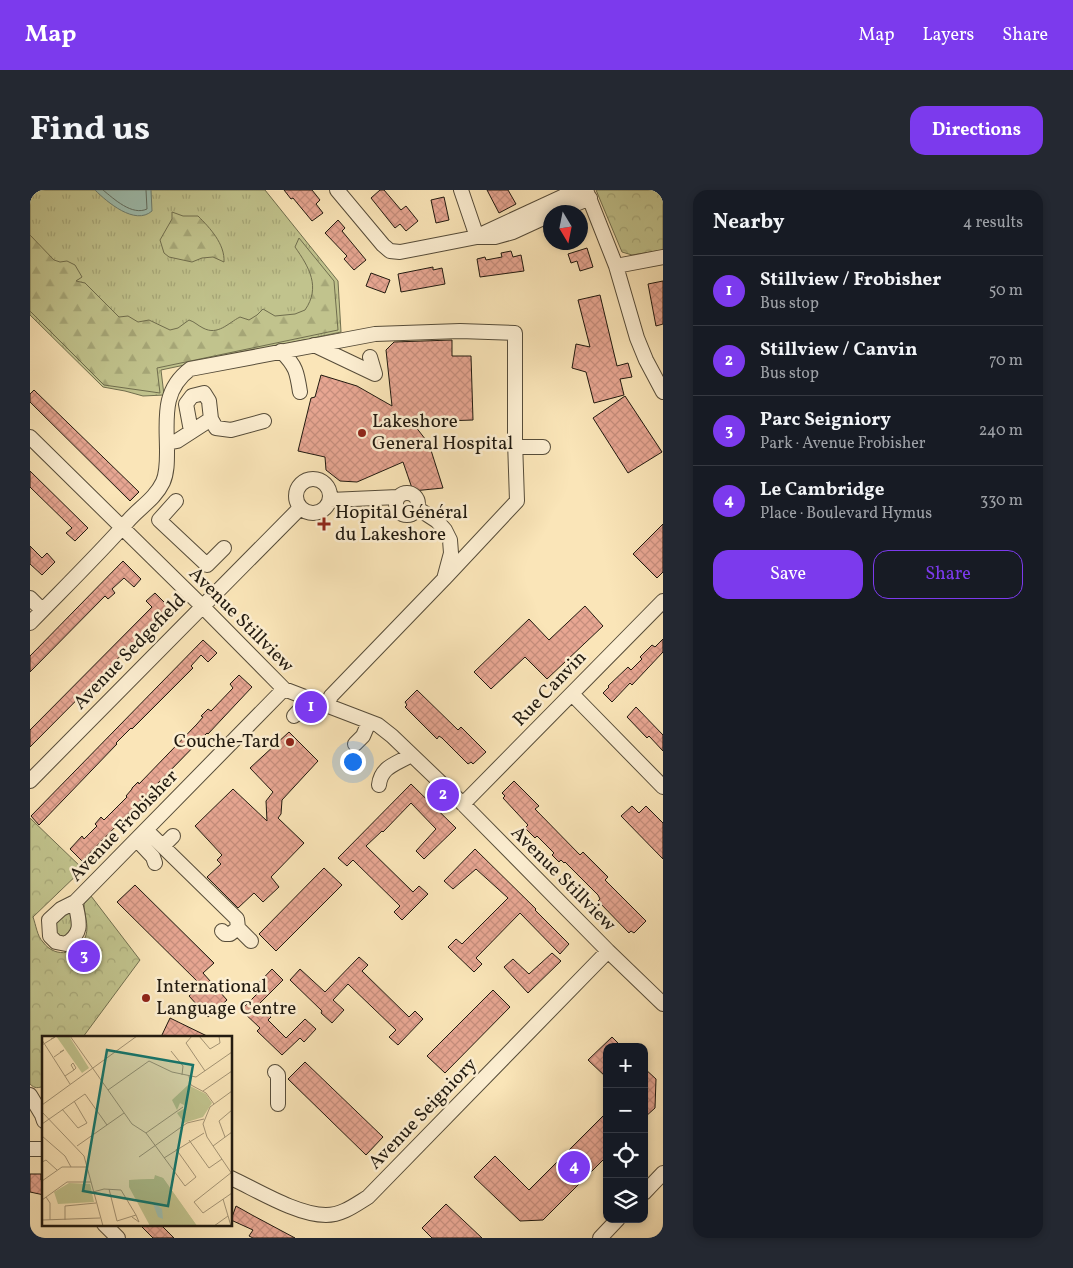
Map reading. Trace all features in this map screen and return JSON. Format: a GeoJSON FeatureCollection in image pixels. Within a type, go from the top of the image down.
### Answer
{"type":"FeatureCollection","features":[{"type":"Feature","properties":{"kind":"street"},"geometry":{"type":"LineString","coordinates":[[337,190],[390,251],[400,252],[477,237],[495,237],[513,232],[543,218]]}},
{"type":"Feature","properties":{"kind":"street"},"geometry":{"type":"LineString","coordinates":[[461,190],[477,237]]}},
{"type":"Feature","properties":{"kind":"street"},"geometry":{"type":"LineString","coordinates":[[477,237],[577,190]]}},
{"type":"Feature","properties":{"kind":"street"},"geometry":{"type":"LineString","coordinates":[[569,205],[588,194],[616,266],[637,338],[658,372],[663,392]]}},
{"type":"Feature","properties":{"kind":"street"},"geometry":{"type":"LineString","coordinates":[[616,266],[663,258]]}},
{"type":"Feature","properties":{"kind":"street"},"geometry":{"type":"LineString","coordinates":[[30,622],[158,492],[164,479],[167,464],[168,404],[171,390],[179,377],[190,369],[314,344],[375,334],[460,331],[515,333],[517,501],[444,580],[331,696],[327,706]]}},
{"type":"Feature","properties":{"kind":"street"},"geometry":{"type":"LineString","coordinates":[[314,344],[375,374],[370,357]]}},
{"type":"Feature","properties":{"kind":"street"},"geometry":{"type":"LineString","coordinates":[[281,351],[293,362],[298,376],[300,392]]}},
{"type":"Feature","properties":{"kind":"street"},"geometry":{"type":"LineString","coordinates":[[191,431],[186,404],[192,396],[204,393],[209,401],[211,419],[216,428],[231,430],[264,421]]}},
{"type":"Feature","properties":{"kind":"street"},"geometry":{"type":"LineString","coordinates":[[167,443],[178,441],[211,419]]}},
{"type":"Feature","properties":{"kind":"street","name":"Avenue Stillview"},"geometry":{"type":"LineString","coordinates":[[30,436],[284,689],[378,725],[392,736],[463,804],[663,1004]]}},
{"type":"Feature","properties":{"kind":"street"},"geometry":{"type":"LineString","coordinates":[[515,447],[543,447]]}},
{"type":"Feature","properties":{"kind":"street"},"geometry":{"type":"LineString","coordinates":[[307,479],[319,479],[325,483],[329,488],[330,500],[326,507],[316,513],[310,513],[300,508],[295,497],[298,486],[307,479]]}},
{"type":"Feature","properties":{"kind":"street"},"geometry":{"type":"LineString","coordinates":[[330,500],[398,497],[395,506],[400,514],[408,516],[413,514],[417,508],[437,520],[450,540],[451,553],[444,580]]}},
{"type":"Feature","properties":{"kind":"street"},"geometry":{"type":"LineString","coordinates":[[176,501],[159,520],[207,565],[224,548]]}},
{"type":"Feature","properties":{"kind":"street","name":"Avenue Sedgefield"},"geometry":{"type":"LineString","coordinates":[[30,781],[300,508]]}},
{"type":"Feature","properties":{"kind":"street"},"geometry":{"type":"LineString","coordinates":[[30,598],[42,610]]}},
{"type":"Feature","properties":{"kind":"street","name":"Rue Canvin"},"geometry":{"type":"LineString","coordinates":[[463,804],[663,600]]}},
{"type":"Feature","properties":{"kind":"street","name":"Avenue Frobisher"},"geometry":{"type":"LineString","coordinates":[[75,902],[284,689]]}},
{"type":"Feature","properties":{"kind":"street"},"geometry":{"type":"LineString","coordinates":[[572,694],[663,787]]}},
{"type":"Feature","properties":{"kind":"street"},"geometry":{"type":"LineString","coordinates":[[294,716],[310,699]]}},
{"type":"Feature","properties":{"kind":"street"},"geometry":{"type":"LineString","coordinates":[[355,744],[363,736],[369,722]]}},
{"type":"Feature","properties":{"kind":"street"},"geometry":{"type":"LineString","coordinates":[[379,785],[380,776],[392,765],[411,755]]}},
{"type":"Feature","properties":{"kind":"street"},"geometry":{"type":"LineString","coordinates":[[138,838],[168,841],[174,858],[237,919],[238,928],[251,941]]}},
{"type":"Feature","properties":{"kind":"street"},"geometry":{"type":"LineString","coordinates":[[222,931],[225,934],[230,934],[238,928]]}},
{"type":"Feature","properties":{"kind":"street","name":"Avenue Seigniory"},"geometry":{"type":"LineString","coordinates":[[232,1178],[300,1211],[326,1215],[349,1210],[368,1197],[608,951]]}},
{"type":"Feature","properties":{"kind":"street"},"geometry":{"type":"LineString","coordinates":[[274,1072],[278,1075],[278,1104]]}},
{"type":"Feature","properties":{"kind":"street"},"geometry":{"type":"LineString","coordinates":[[36,1095],[42,1115]]}},
{"type":"Feature","properties":{"kind":"street"},"geometry":{"type":"LineString","coordinates":[[648,1189],[663,1173]]}},
{"type":"Feature","properties":{"kind":"street"},"geometry":{"type":"LineString","coordinates":[[600,1238],[614,1223]]}},
{"type":"Feature","properties":{"kind":"street"},"geometry":{"type":"LineString","coordinates":[[106,1226],[118,1238]]}},
{"type":"Feature","properties":{"kind":"green space"},"geometry":{"type":"Polygon","coordinates":[[[30,190],[265,190],[338,281],[341,332],[161,370],[164,395],[143,396],[103,387],[30,315],[30,190]]]}},
{"type":"Feature","properties":{"kind":"green space"},"geometry":{"type":"Polygon","coordinates":[[[596,190],[663,190],[663,250],[632,255],[622,252],[596,190]]]}},
{"type":"Feature","properties":{"kind":"green space"},"geometry":{"type":"Polygon","coordinates":[[[172,212],[183,216],[198,216],[212,231],[219,243],[224,255],[224,262],[213,257],[202,258],[192,262],[169,257],[164,253],[160,240],[172,219],[172,212]]]}},
{"type":"Feature","properties":{"kind":"green space"},"geometry":{"type":"Polygon","coordinates":[[[30,235],[54,260],[60,262],[67,261],[75,265],[82,277],[76,281],[85,283],[119,317],[128,316],[138,322],[149,320],[170,330],[178,328],[189,320],[208,330],[218,330],[240,317],[249,320],[263,309],[275,316],[295,314],[305,310],[310,302],[313,285],[309,270],[295,247],[299,238],[334,281],[338,330],[157,368],[160,393],[104,385],[30,311],[30,235]]]}},
{"type":"Feature","properties":{"kind":"green space"},"geometry":{"type":"Polygon","coordinates":[[[30,818],[83,869],[33,917],[41,940],[48,947],[60,953],[78,947],[83,942],[87,931],[84,904],[91,896],[140,960],[84,1036],[42,1036],[42,1087],[37,1088],[30,1084],[30,818]]]}},
{"type":"Feature","properties":{"kind":"green space"},"geometry":{"type":"Polygon","coordinates":[[[71,912],[73,932],[61,939],[53,935],[53,925],[66,913],[71,912]]]}},
{"type":"Feature","properties":{"kind":"water"},"geometry":{"type":"Polygon","coordinates":[[[95,190],[151,190],[152,211],[138,216],[130,214],[114,206],[95,190]]]}},
{"type":"Feature","properties":{"kind":"building"},"geometry":{"type":"Polygon","coordinates":[[[284,190],[312,190],[320,200],[316,204],[323,213],[312,221],[284,190]]]}},
{"type":"Feature","properties":{"kind":"building"},"geometry":{"type":"Polygon","coordinates":[[[380,190],[384,190],[401,210],[406,206],[418,221],[406,231],[400,224],[395,228],[371,198],[380,190]]]}},
{"type":"Feature","properties":{"kind":"building"},"geometry":{"type":"Polygon","coordinates":[[[487,190],[508,190],[516,204],[499,213],[487,190]]]}},
{"type":"Feature","properties":{"kind":"building"},"geometry":{"type":"Polygon","coordinates":[[[444,197],[449,220],[436,223],[431,200],[444,197]]]}},
{"type":"Feature","properties":{"kind":"building"},"geometry":{"type":"Polygon","coordinates":[[[338,220],[345,228],[342,231],[366,260],[354,270],[344,259],[347,256],[325,233],[338,220]]]}},
{"type":"Feature","properties":{"kind":"building"},"geometry":{"type":"Polygon","coordinates":[[[588,250],[593,267],[580,271],[577,261],[571,263],[568,254],[588,250]]]}},
{"type":"Feature","properties":{"kind":"building"},"geometry":{"type":"Polygon","coordinates":[[[511,251],[513,257],[521,255],[524,271],[480,277],[477,259],[485,257],[486,260],[502,257],[501,253],[511,251]]]}},
{"type":"Feature","properties":{"kind":"building"},"geometry":{"type":"Polygon","coordinates":[[[433,267],[433,270],[442,268],[445,284],[401,292],[398,274],[433,267]]]}},
{"type":"Feature","properties":{"kind":"building"},"geometry":{"type":"Polygon","coordinates":[[[371,273],[390,280],[385,293],[366,286],[371,273]]]}},
{"type":"Feature","properties":{"kind":"building"},"geometry":{"type":"Polygon","coordinates":[[[663,281],[663,324],[656,326],[648,284],[663,281]]]}},
{"type":"Feature","properties":{"kind":"building"},"geometry":{"type":"Polygon","coordinates":[[[600,295],[617,366],[628,363],[632,377],[620,379],[624,395],[594,403],[586,372],[572,368],[576,344],[590,347],[578,300],[600,295]]]}},
{"type":"Feature","properties":{"kind":"building","name":"Lakeshore General Hospital"},"geometry":{"type":"Polygon","coordinates":[[[452,340],[452,356],[471,356],[473,420],[412,422],[429,444],[443,488],[413,491],[403,462],[357,482],[340,481],[326,470],[325,457],[298,451],[311,398],[315,397],[321,375],[357,386],[392,406],[386,350],[394,342],[452,340]]]}},
{"type":"Feature","properties":{"kind":"building"},"geometry":{"type":"Polygon","coordinates":[[[34,390],[139,492],[130,501],[30,402],[30,394],[34,390]]]}},
{"type":"Feature","properties":{"kind":"building"},"geometry":{"type":"Polygon","coordinates":[[[625,396],[662,452],[628,473],[593,418],[625,396]]]}},
{"type":"Feature","properties":{"kind":"building"},"geometry":{"type":"Polygon","coordinates":[[[30,471],[88,528],[75,541],[66,533],[72,528],[30,487],[30,471]]]}},
{"type":"Feature","properties":{"kind":"building"},"geometry":{"type":"Polygon","coordinates":[[[663,524],[663,572],[657,578],[633,554],[663,524]]]}},
{"type":"Feature","properties":{"kind":"building"},"geometry":{"type":"Polygon","coordinates":[[[30,546],[42,558],[47,553],[55,562],[42,575],[30,564],[30,546]]]}},
{"type":"Feature","properties":{"kind":"building"},"geometry":{"type":"Polygon","coordinates":[[[123,561],[141,579],[134,587],[124,578],[112,589],[115,593],[108,599],[105,596],[30,672],[30,656],[123,561]]]}},
{"type":"Feature","properties":{"kind":"building"},"geometry":{"type":"Polygon","coordinates":[[[155,593],[169,607],[30,747],[30,730],[152,607],[146,601],[155,593]]]}},
{"type":"Feature","properties":{"kind":"building"},"geometry":{"type":"Polygon","coordinates":[[[585,606],[603,626],[547,679],[525,657],[491,689],[474,672],[529,619],[549,640],[585,606]]]}},
{"type":"Feature","properties":{"kind":"building"},"geometry":{"type":"Polygon","coordinates":[[[663,639],[663,652],[632,685],[630,683],[612,702],[603,693],[608,686],[628,667],[631,670],[652,645],[655,647],[663,639]]]}},
{"type":"Feature","properties":{"kind":"building"},"geometry":{"type":"Polygon","coordinates":[[[203,640],[217,653],[208,662],[201,655],[191,666],[193,668],[116,743],[39,825],[31,816],[203,640]]]}},
{"type":"Feature","properties":{"kind":"building"},"geometry":{"type":"Polygon","coordinates":[[[239,675],[252,687],[82,861],[70,849],[82,836],[84,839],[97,826],[95,824],[101,817],[104,820],[127,797],[132,788],[138,782],[139,784],[197,724],[203,717],[201,716],[208,709],[211,711],[233,688],[230,684],[239,675]]]}},
{"type":"Feature","properties":{"kind":"building"},"geometry":{"type":"Polygon","coordinates":[[[417,690],[458,730],[461,727],[486,752],[473,764],[471,762],[468,764],[442,738],[439,736],[437,739],[405,707],[407,705],[405,702],[417,690]]]}},
{"type":"Feature","properties":{"kind":"building"},"geometry":{"type":"Polygon","coordinates":[[[636,707],[663,735],[663,751],[649,736],[647,738],[627,717],[636,707]]]}},
{"type":"Feature","properties":{"kind":"building"},"geometry":{"type":"Polygon","coordinates":[[[289,732],[318,761],[282,800],[281,814],[278,818],[304,843],[271,877],[279,887],[263,902],[254,893],[238,908],[207,877],[221,864],[217,860],[222,855],[195,826],[233,789],[267,821],[266,801],[273,792],[250,768],[289,732]]]}},
{"type":"Feature","properties":{"kind":"building"},"geometry":{"type":"Polygon","coordinates":[[[514,781],[539,806],[535,809],[580,855],[583,852],[608,877],[605,880],[646,921],[634,933],[631,931],[629,933],[598,901],[600,899],[598,895],[565,862],[561,860],[559,862],[552,855],[554,853],[537,836],[535,838],[525,828],[528,825],[503,798],[505,796],[502,793],[514,781]]]}},
{"type":"Feature","properties":{"kind":"building"},"geometry":{"type":"Polygon","coordinates":[[[411,784],[456,828],[424,859],[416,851],[436,829],[411,803],[383,832],[366,846],[413,892],[419,886],[428,894],[402,920],[394,912],[400,906],[353,860],[347,866],[338,858],[411,784]]]}},
{"type":"Feature","properties":{"kind":"building"},"geometry":{"type":"Polygon","coordinates":[[[632,806],[639,813],[646,806],[663,823],[663,859],[621,816],[632,806]]]}},
{"type":"Feature","properties":{"kind":"building"},"geometry":{"type":"Polygon","coordinates":[[[475,849],[569,944],[560,954],[520,913],[476,958],[482,964],[474,972],[448,947],[456,939],[462,944],[508,898],[476,869],[453,889],[444,881],[475,849]]]}},
{"type":"Feature","properties":{"kind":"building"},"geometry":{"type":"Polygon","coordinates":[[[324,868],[342,885],[276,951],[259,934],[324,868]]]}},
{"type":"Feature","properties":{"kind":"building"},"geometry":{"type":"Polygon","coordinates":[[[135,885],[214,963],[203,973],[227,1000],[208,1017],[189,996],[201,985],[117,902],[135,885]]]}},
{"type":"Feature","properties":{"kind":"building"},"geometry":{"type":"Polygon","coordinates":[[[552,953],[561,961],[528,993],[504,967],[513,959],[529,974],[552,953]]]}},
{"type":"Feature","properties":{"kind":"building"},"geometry":{"type":"Polygon","coordinates":[[[359,957],[368,965],[362,971],[409,1017],[415,1011],[423,1019],[398,1045],[389,1037],[396,1030],[348,984],[333,1000],[344,1010],[332,1023],[290,980],[300,969],[325,992],[359,957]]]}},
{"type":"Feature","properties":{"kind":"building"},"geometry":{"type":"Polygon","coordinates":[[[272,969],[283,980],[258,1005],[271,1017],[268,1020],[286,1038],[305,1019],[316,1029],[304,1042],[300,1038],[282,1055],[257,1031],[260,1028],[241,1010],[258,993],[253,989],[272,969]]]}},
{"type":"Feature","properties":{"kind":"building"},"geometry":{"type":"Polygon","coordinates":[[[493,990],[510,1007],[445,1073],[427,1056],[493,990]]]}},
{"type":"Feature","properties":{"kind":"building"},"geometry":{"type":"Polygon","coordinates":[[[170,1018],[207,1036],[161,1036],[170,1018]]]}},
{"type":"Feature","properties":{"kind":"building"},"geometry":{"type":"Polygon","coordinates":[[[612,1037],[618,1043],[606,1043],[612,1037]]]}},
{"type":"Feature","properties":{"kind":"building"},"geometry":{"type":"Polygon","coordinates":[[[603,1046],[603,1074],[588,1060],[603,1046]]]}},
{"type":"Feature","properties":{"kind":"building"},"geometry":{"type":"Polygon","coordinates":[[[305,1062],[383,1137],[366,1155],[288,1079],[305,1062]]]}},
{"type":"Feature","properties":{"kind":"building"},"geometry":{"type":"Polygon","coordinates":[[[648,1072],[656,1079],[655,1108],[648,1114],[648,1072]]]}},
{"type":"Feature","properties":{"kind":"building"},"geometry":{"type":"Polygon","coordinates":[[[603,1116],[603,1160],[543,1220],[520,1221],[474,1177],[495,1156],[529,1190],[603,1116]]]}},
{"type":"Feature","properties":{"kind":"building"},"geometry":{"type":"Polygon","coordinates":[[[30,1174],[41,1174],[42,1195],[30,1192],[30,1174]]]}},
{"type":"Feature","properties":{"kind":"building"},"geometry":{"type":"Polygon","coordinates":[[[446,1204],[482,1238],[432,1238],[422,1228],[446,1204]]]}},
{"type":"Feature","properties":{"kind":"building"},"geometry":{"type":"Polygon","coordinates":[[[236,1206],[295,1238],[253,1238],[249,1236],[253,1230],[232,1220],[236,1206]]]}},
{"type":"Feature","properties":{"kind":"building"},"geometry":{"type":"Polygon","coordinates":[[[141,1226],[162,1226],[174,1238],[153,1238],[141,1226]]]}},
{"type":"Feature","properties":{"kind":"place","name":"Lakeshore General Hospital"},"geometry":{"type":"Point","coordinates":[362,433]}},
{"type":"Feature","properties":{"kind":"place","name":"Hopital Général du Lakeshore"},"geometry":{"type":"Point","coordinates":[324,524]}},
{"type":"Feature","properties":{"kind":"place","name":"Stillview / Frobisher"},"geometry":{"type":"Point","coordinates":[311,707]}},
{"type":"Feature","properties":{"kind":"place","name":"Couche-Tard"},"geometry":{"type":"Point","coordinates":[290,742]}},
{"type":"Feature","properties":{"kind":"place","name":"Stillview / Canvin"},"geometry":{"type":"Point","coordinates":[443,795]}},
{"type":"Feature","properties":{"kind":"place","name":"Parc Seigniory"},"geometry":{"type":"Point","coordinates":[84,956]}},
{"type":"Feature","properties":{"kind":"place","name":"International Language Centre"},"geometry":{"type":"Point","coordinates":[146,998]}},
{"type":"Feature","properties":{"kind":"place","name":"Le Cambridge"},"geometry":{"type":"Point","coordinates":[574,1167]}}]}
